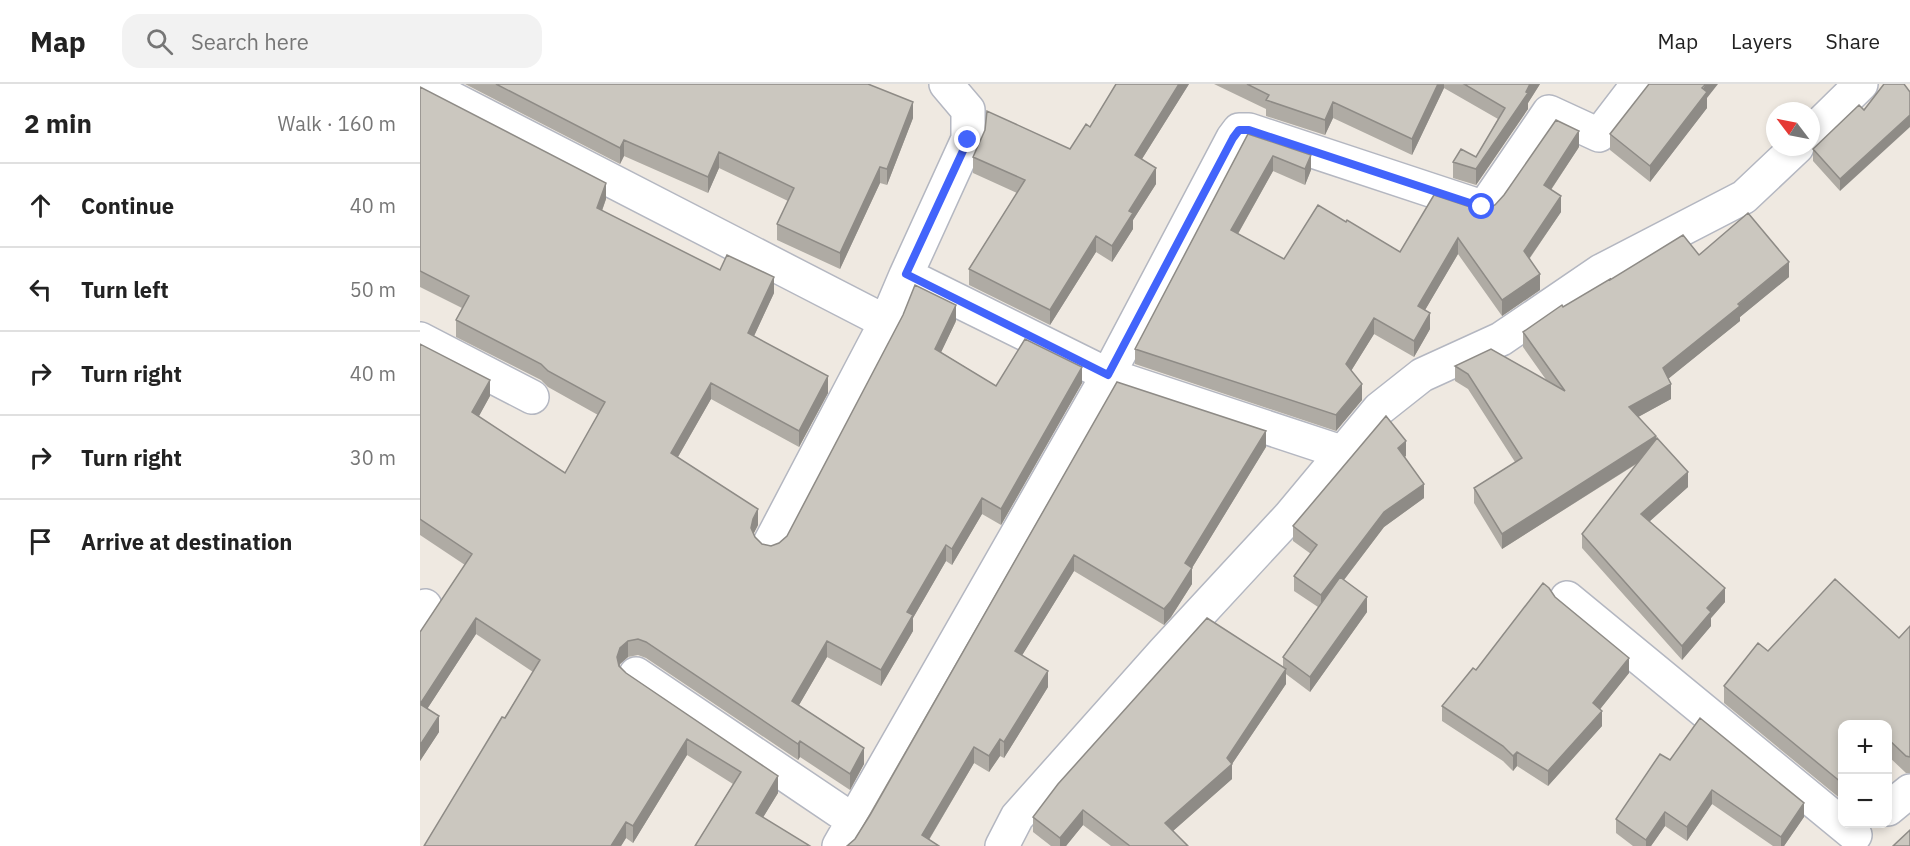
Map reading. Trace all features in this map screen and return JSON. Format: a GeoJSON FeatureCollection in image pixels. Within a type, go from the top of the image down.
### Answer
{"type":"FeatureCollection","features":[{"type":"Feature","properties":{"kind":"street"},"geometry":{"type":"LineString","coordinates":[[424,84],[886,322]]}},
{"type":"Feature","properties":{"kind":"street"},"geometry":{"type":"LineString","coordinates":[[770,543],[886,322],[968,140],[968,110],[946,84]]}},
{"type":"Feature","properties":{"kind":"street"},"geometry":{"type":"LineString","coordinates":[[636,674],[846,833],[1108,375],[1239,130],[1249,130],[1482,207],[1549,112],[1599,135],[1638,84]]}},
{"type":"Feature","properties":{"kind":"street"},"geometry":{"type":"LineString","coordinates":[[1820,124],[1861,84]]}},
{"type":"Feature","properties":{"kind":"street"},"geometry":{"type":"LineString","coordinates":[[1002,846],[1017,817],[1164,652],[1289,517],[1379,409],[1422,375],[1501,339],[1601,271],[1744,197],[1787,156]]}},
{"type":"Feature","properties":{"kind":"street"},"geometry":{"type":"LineString","coordinates":[[906,274],[1108,375],[1341,453]]}},
{"type":"Feature","properties":{"kind":"street"},"geometry":{"type":"LineString","coordinates":[[420,339],[532,397]]}},
{"type":"Feature","properties":{"kind":"street"},"geometry":{"type":"LineString","coordinates":[[1567,598],[1856,835]]}},
{"type":"Feature","properties":{"kind":"street"},"geometry":{"type":"LineString","coordinates":[[1892,805],[1910,791]]}},
{"type":"Feature","properties":{"kind":"building"},"geometry":{"type":"Polygon","coordinates":[[[496,84],[868,84],[913,102],[887,169],[880,167],[840,253],[777,224],[794,188],[719,152],[708,177],[624,140],[620,148],[496,84]]]}},
{"type":"Feature","properties":{"kind":"building"},"geometry":{"type":"Polygon","coordinates":[[[1116,84],[1179,84],[1135,155],[1156,168],[1129,211],[1133,213],[1112,246],[1096,236],[1050,310],[969,269],[1025,180],[973,157],[985,130],[987,111],[1070,149],[1086,124],[1090,127],[1116,84]]]}},
{"type":"Feature","properties":{"kind":"building"},"geometry":{"type":"Polygon","coordinates":[[[1247,84],[1438,84],[1412,139],[1333,102],[1325,120],[1266,100],[1269,95],[1247,84]]]}},
{"type":"Feature","properties":{"kind":"building"},"geometry":{"type":"Polygon","coordinates":[[[1464,84],[1530,84],[1526,92],[1528,93],[1476,169],[1453,162],[1461,149],[1476,157],[1505,108],[1464,84]]]}},
{"type":"Feature","properties":{"kind":"building"},"geometry":{"type":"Polygon","coordinates":[[[1649,84],[1706,84],[1702,88],[1707,92],[1650,166],[1610,134],[1649,84]]]}},
{"type":"Feature","properties":{"kind":"building"},"geometry":{"type":"Polygon","coordinates":[[[1884,84],[1904,84],[1910,92],[1910,115],[1840,179],[1819,156],[1820,142],[1859,105],[1864,110],[1884,84]]]}},
{"type":"Feature","properties":{"kind":"building"},"geometry":{"type":"Polygon","coordinates":[[[420,87],[606,183],[597,208],[720,270],[727,255],[774,277],[748,333],[828,376],[799,431],[711,383],[671,453],[758,509],[751,528],[755,537],[762,544],[771,546],[787,536],[903,315],[915,285],[956,305],[935,349],[996,386],[1025,339],[1082,367],[1001,509],[982,498],[952,549],[946,545],[907,612],[913,615],[881,670],[827,641],[792,701],[864,748],[850,774],[800,741],[798,744],[646,642],[638,639],[628,641],[620,648],[617,657],[619,666],[626,673],[778,776],[756,813],[810,846],[695,846],[741,772],[687,739],[633,826],[626,822],[611,846],[424,846],[502,717],[505,718],[540,660],[476,618],[420,704],[420,632],[472,554],[420,519],[420,344],[490,380],[472,412],[565,473],[605,402],[548,371],[541,364],[456,320],[469,296],[420,271],[420,87]]]}},
{"type":"Feature","properties":{"kind":"building"},"geometry":{"type":"Polygon","coordinates":[[[1556,120],[1579,131],[1544,185],[1561,196],[1524,251],[1540,274],[1502,300],[1458,238],[1418,306],[1430,313],[1414,341],[1374,318],[1346,364],[1362,384],[1336,415],[1135,349],[1248,134],[1311,155],[1305,169],[1273,156],[1231,230],[1284,259],[1318,205],[1400,252],[1434,195],[1476,209],[1487,209],[1495,205],[1556,120]]]}},
{"type":"Feature","properties":{"kind":"building"},"geometry":{"type":"Polygon","coordinates":[[[1748,213],[1789,262],[1738,304],[1740,306],[1663,368],[1671,384],[1629,407],[1656,436],[1502,534],[1474,488],[1522,458],[1468,374],[1455,366],[1491,349],[1565,391],[1523,332],[1562,305],[1563,307],[1610,280],[1683,235],[1699,255],[1748,213]]]}},
{"type":"Feature","properties":{"kind":"building"},"geometry":{"type":"Polygon","coordinates":[[[1117,382],[1266,431],[1185,563],[1192,568],[1164,609],[1074,555],[1015,651],[1048,671],[1004,742],[1000,739],[989,756],[974,747],[922,835],[939,846],[847,846],[855,839],[870,815],[1117,382]]]}},
{"type":"Feature","properties":{"kind":"building"},"geometry":{"type":"Polygon","coordinates":[[[1386,416],[1406,441],[1398,448],[1424,484],[1384,512],[1321,595],[1294,576],[1317,545],[1293,526],[1386,416]]]}},
{"type":"Feature","properties":{"kind":"building"},"geometry":{"type":"Polygon","coordinates":[[[1657,438],[1688,472],[1641,514],[1725,588],[1707,608],[1711,612],[1682,646],[1582,534],[1657,438]]]}},
{"type":"Feature","properties":{"kind":"building"},"geometry":{"type":"Polygon","coordinates":[[[1340,577],[1367,597],[1310,677],[1283,657],[1340,577]]]}},
{"type":"Feature","properties":{"kind":"building"},"geometry":{"type":"Polygon","coordinates":[[[1835,579],[1899,638],[1910,626],[1910,757],[1892,743],[1892,720],[1838,720],[1838,780],[1724,686],[1758,643],[1768,651],[1835,579]]]}},
{"type":"Feature","properties":{"kind":"building"},"geometry":{"type":"Polygon","coordinates":[[[1543,583],[1555,597],[1629,658],[1593,703],[1602,711],[1548,771],[1517,752],[1513,756],[1503,746],[1442,706],[1473,668],[1476,670],[1543,583]]]}},
{"type":"Feature","properties":{"kind":"building"},"geometry":{"type":"Polygon","coordinates":[[[1207,618],[1286,669],[1227,758],[1232,764],[1165,823],[1188,846],[1130,846],[1083,810],[1060,838],[1033,817],[1058,784],[1207,618]]]}},
{"type":"Feature","properties":{"kind":"building"},"geometry":{"type":"Polygon","coordinates":[[[420,704],[439,716],[420,745],[420,704]]]}},
{"type":"Feature","properties":{"kind":"building"},"geometry":{"type":"Polygon","coordinates":[[[1700,718],[1804,803],[1781,837],[1712,790],[1687,827],[1665,812],[1646,840],[1616,819],[1660,754],[1670,760],[1700,718]]]}},
{"type":"Feature","properties":{"kind":"building"},"geometry":{"type":"Polygon","coordinates":[[[1910,830],[1910,846],[1893,846],[1910,830]]]}},
{"type":"Feature","properties":{"kind":"route"},"geometry":{"type":"LineString","coordinates":[[968,140],[906,274],[1108,375],[1239,130],[1249,130],[1482,207]]}}]}
